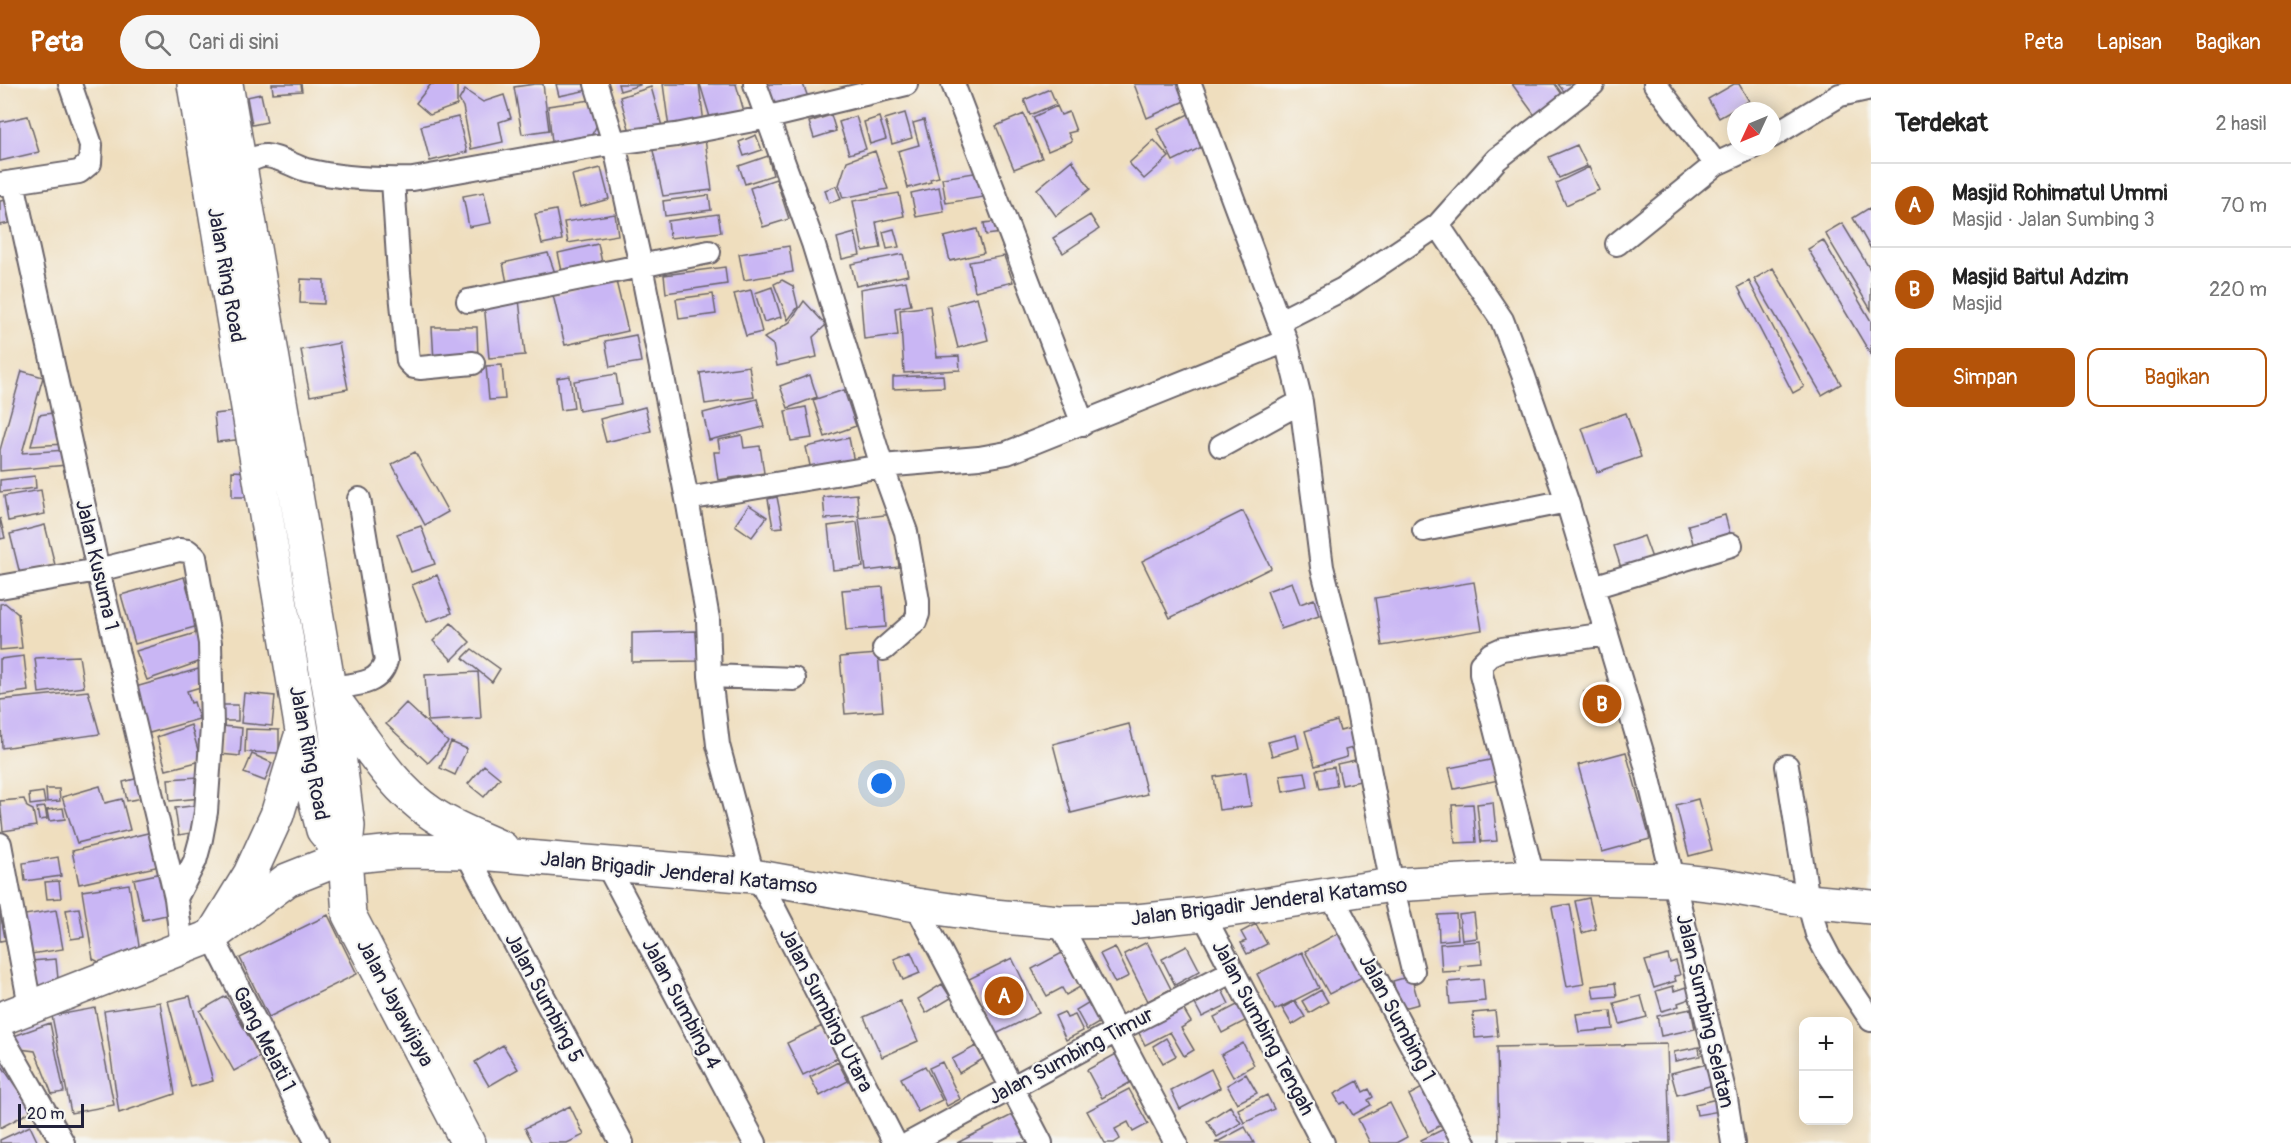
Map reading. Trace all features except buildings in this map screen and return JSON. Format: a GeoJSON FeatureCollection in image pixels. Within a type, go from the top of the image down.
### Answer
{"type":"FeatureCollection","features":[{"type":"Feature","properties":{"kind":"main road","name":"Jalan Ring Road"},"geometry":{"type":"LineString","coordinates":[[194,84],[310,779],[323,830],[345,857]]}},
{"type":"Feature","properties":{"kind":"main road","name":"Jalan Ring Road"},"geometry":{"type":"LineString","coordinates":[[226,84],[330,692],[348,826],[345,857]]}},
{"type":"Feature","properties":{"kind":"main road"},"geometry":{"type":"LineString","coordinates":[[330,692],[381,764],[408,795],[432,814],[520,856]]}},
{"type":"Feature","properties":{"kind":"main road"},"geometry":{"type":"LineString","coordinates":[[212,936],[250,874],[277,815],[303,730]]}},
{"type":"Feature","properties":{"kind":"main road","name":"Jalan Brigadir Jenderal Katamso"},"geometry":{"type":"LineString","coordinates":[[0,1018],[212,936],[287,880],[345,857],[403,851],[466,852],[756,877],[993,916],[1059,922],[1137,921],[1203,914],[1392,885],[1533,877],[1674,880],[1808,902],[1871,907]]}},
{"type":"Feature","properties":{"kind":"main road","name":"Jalan Jayawijaya"},"geometry":{"type":"LineString","coordinates":[[345,857],[349,915],[468,1143]]}},
{"type":"Feature","properties":{"kind":"street"},"geometry":{"type":"LineString","coordinates":[[7,183],[79,172],[90,163],[92,145],[70,84]]}},
{"type":"Feature","properties":{"kind":"street","name":"Jalan Sumbing Utara"},"geometry":{"type":"LineString","coordinates":[[596,84],[614,143],[687,500],[708,619],[710,676],[718,745],[756,877],[895,1143]]}},
{"type":"Feature","properties":{"kind":"street"},"geometry":{"type":"LineString","coordinates":[[755,84],[769,117],[813,243],[882,465],[906,532],[918,601],[918,614],[915,622],[884,648]]}},
{"type":"Feature","properties":{"kind":"street"},"geometry":{"type":"LineString","coordinates":[[240,165],[269,156],[304,169],[338,176],[413,179],[530,160],[614,143],[676,135],[769,117],[906,84]]}},
{"type":"Feature","properties":{"kind":"street"},"geometry":{"type":"LineString","coordinates":[[953,84],[1083,424]]}},
{"type":"Feature","properties":{"kind":"street"},"geometry":{"type":"LineString","coordinates":[[687,500],[882,465],[979,458],[1007,453],[1083,424],[1283,331],[1438,225],[1497,159],[1593,84]]}},
{"type":"Feature","properties":{"kind":"street"},"geometry":{"type":"LineString","coordinates":[[1655,84],[1716,164]]}},
{"type":"Feature","properties":{"kind":"street"},"geometry":{"type":"LineString","coordinates":[[1194,86],[1283,331],[1301,402],[1322,567],[1354,692],[1392,885],[1413,971]]}},
{"type":"Feature","properties":{"kind":"street"},"geometry":{"type":"LineString","coordinates":[[1781,131],[1840,95],[1871,88]]}},
{"type":"Feature","properties":{"kind":"street"},"geometry":{"type":"LineString","coordinates":[[1617,244],[1716,164],[1733,156]]}},
{"type":"Feature","properties":{"kind":"street"},"geometry":{"type":"LineString","coordinates":[[393,180],[408,361],[414,367],[420,368],[473,363]]}},
{"type":"Feature","properties":{"kind":"street","name":"Jalan Kusuma 1"},"geometry":{"type":"LineString","coordinates":[[7,183],[176,898],[182,947]]}},
{"type":"Feature","properties":{"kind":"street","name":"Jalan Sumbing Selatan"},"geometry":{"type":"LineString","coordinates":[[1438,225],[1502,320],[1567,501],[1646,762],[1726,1100],[1733,1143]]}},
{"type":"Feature","properties":{"kind":"street"},"geometry":{"type":"LineString","coordinates":[[468,301],[709,252]]}},
{"type":"Feature","properties":{"kind":"street"},"geometry":{"type":"LineString","coordinates":[[1221,446],[1301,402]]}},
{"type":"Feature","properties":{"kind":"street"},"geometry":{"type":"LineString","coordinates":[[330,692],[378,677],[386,661],[359,498]]}},
{"type":"Feature","properties":{"kind":"street"},"geometry":{"type":"LineString","coordinates":[[1424,530],[1567,501]]}},
{"type":"Feature","properties":{"kind":"street"},"geometry":{"type":"LineString","coordinates":[[1593,587],[1731,545]]}},
{"type":"Feature","properties":{"kind":"street"},"geometry":{"type":"LineString","coordinates":[[0,587],[98,570],[179,550],[188,551],[195,557],[210,643],[212,727],[206,812],[201,839],[195,861],[176,898]]}},
{"type":"Feature","properties":{"kind":"street"},"geometry":{"type":"LineString","coordinates":[[1533,877],[1481,674],[1481,664],[1491,654],[1502,649],[1607,634]]}},
{"type":"Feature","properties":{"kind":"street"},"geometry":{"type":"LineString","coordinates":[[710,676],[794,679]]}},
{"type":"Feature","properties":{"kind":"street"},"geometry":{"type":"LineString","coordinates":[[1787,766],[1808,902],[1817,934],[1829,957],[1871,1020]]}},
{"type":"Feature","properties":{"kind":"street"},"geometry":{"type":"LineString","coordinates":[[0,844],[30,1006]]}},
{"type":"Feature","properties":{"kind":"street","name":"Jalan Sumbing 5"},"geometry":{"type":"LineString","coordinates":[[466,852],[622,1143]]}},
{"type":"Feature","properties":{"kind":"street","name":"Jalan Sumbing 4"},"geometry":{"type":"LineString","coordinates":[[607,865],[755,1143]]}},
{"type":"Feature","properties":{"kind":"street","name":"Jalan Sumbing 1"},"geometry":{"type":"LineString","coordinates":[[1330,893],[1464,1143]]}},
{"type":"Feature","properties":{"kind":"street"},"geometry":{"type":"LineString","coordinates":[[916,904],[1041,1143]]}},
{"type":"Feature","properties":{"kind":"street","name":"Jalan Sumbing Tengah"},"geometry":{"type":"LineString","coordinates":[[1203,914],[1323,1143]]}},
{"type":"Feature","properties":{"kind":"street"},"geometry":{"type":"LineString","coordinates":[[1059,922],[1176,1143]]}},
{"type":"Feature","properties":{"kind":"street","name":"Gang Melati 1"},"geometry":{"type":"LineString","coordinates":[[212,936],[317,1143]]}},
{"type":"Feature","properties":{"kind":"street","name":"Jalan Sumbing Timur"},"geometry":{"type":"LineString","coordinates":[[910,1143],[1116,1031],[1233,971]]}},
{"type":"Feature","properties":{"kind":"street"},"geometry":{"type":"LineString","coordinates":[[0,1033],[63,1143]]}},
{"type":"Feature","properties":{"kind":"place","name":"Masjid Baitul Adzim"},"geometry":{"type":"Point","coordinates":[1602,704]}},
{"type":"Feature","properties":{"kind":"place","name":"Masjid Rohimatul Ummi"},"geometry":{"type":"Point","coordinates":[1004,996]}}]}
